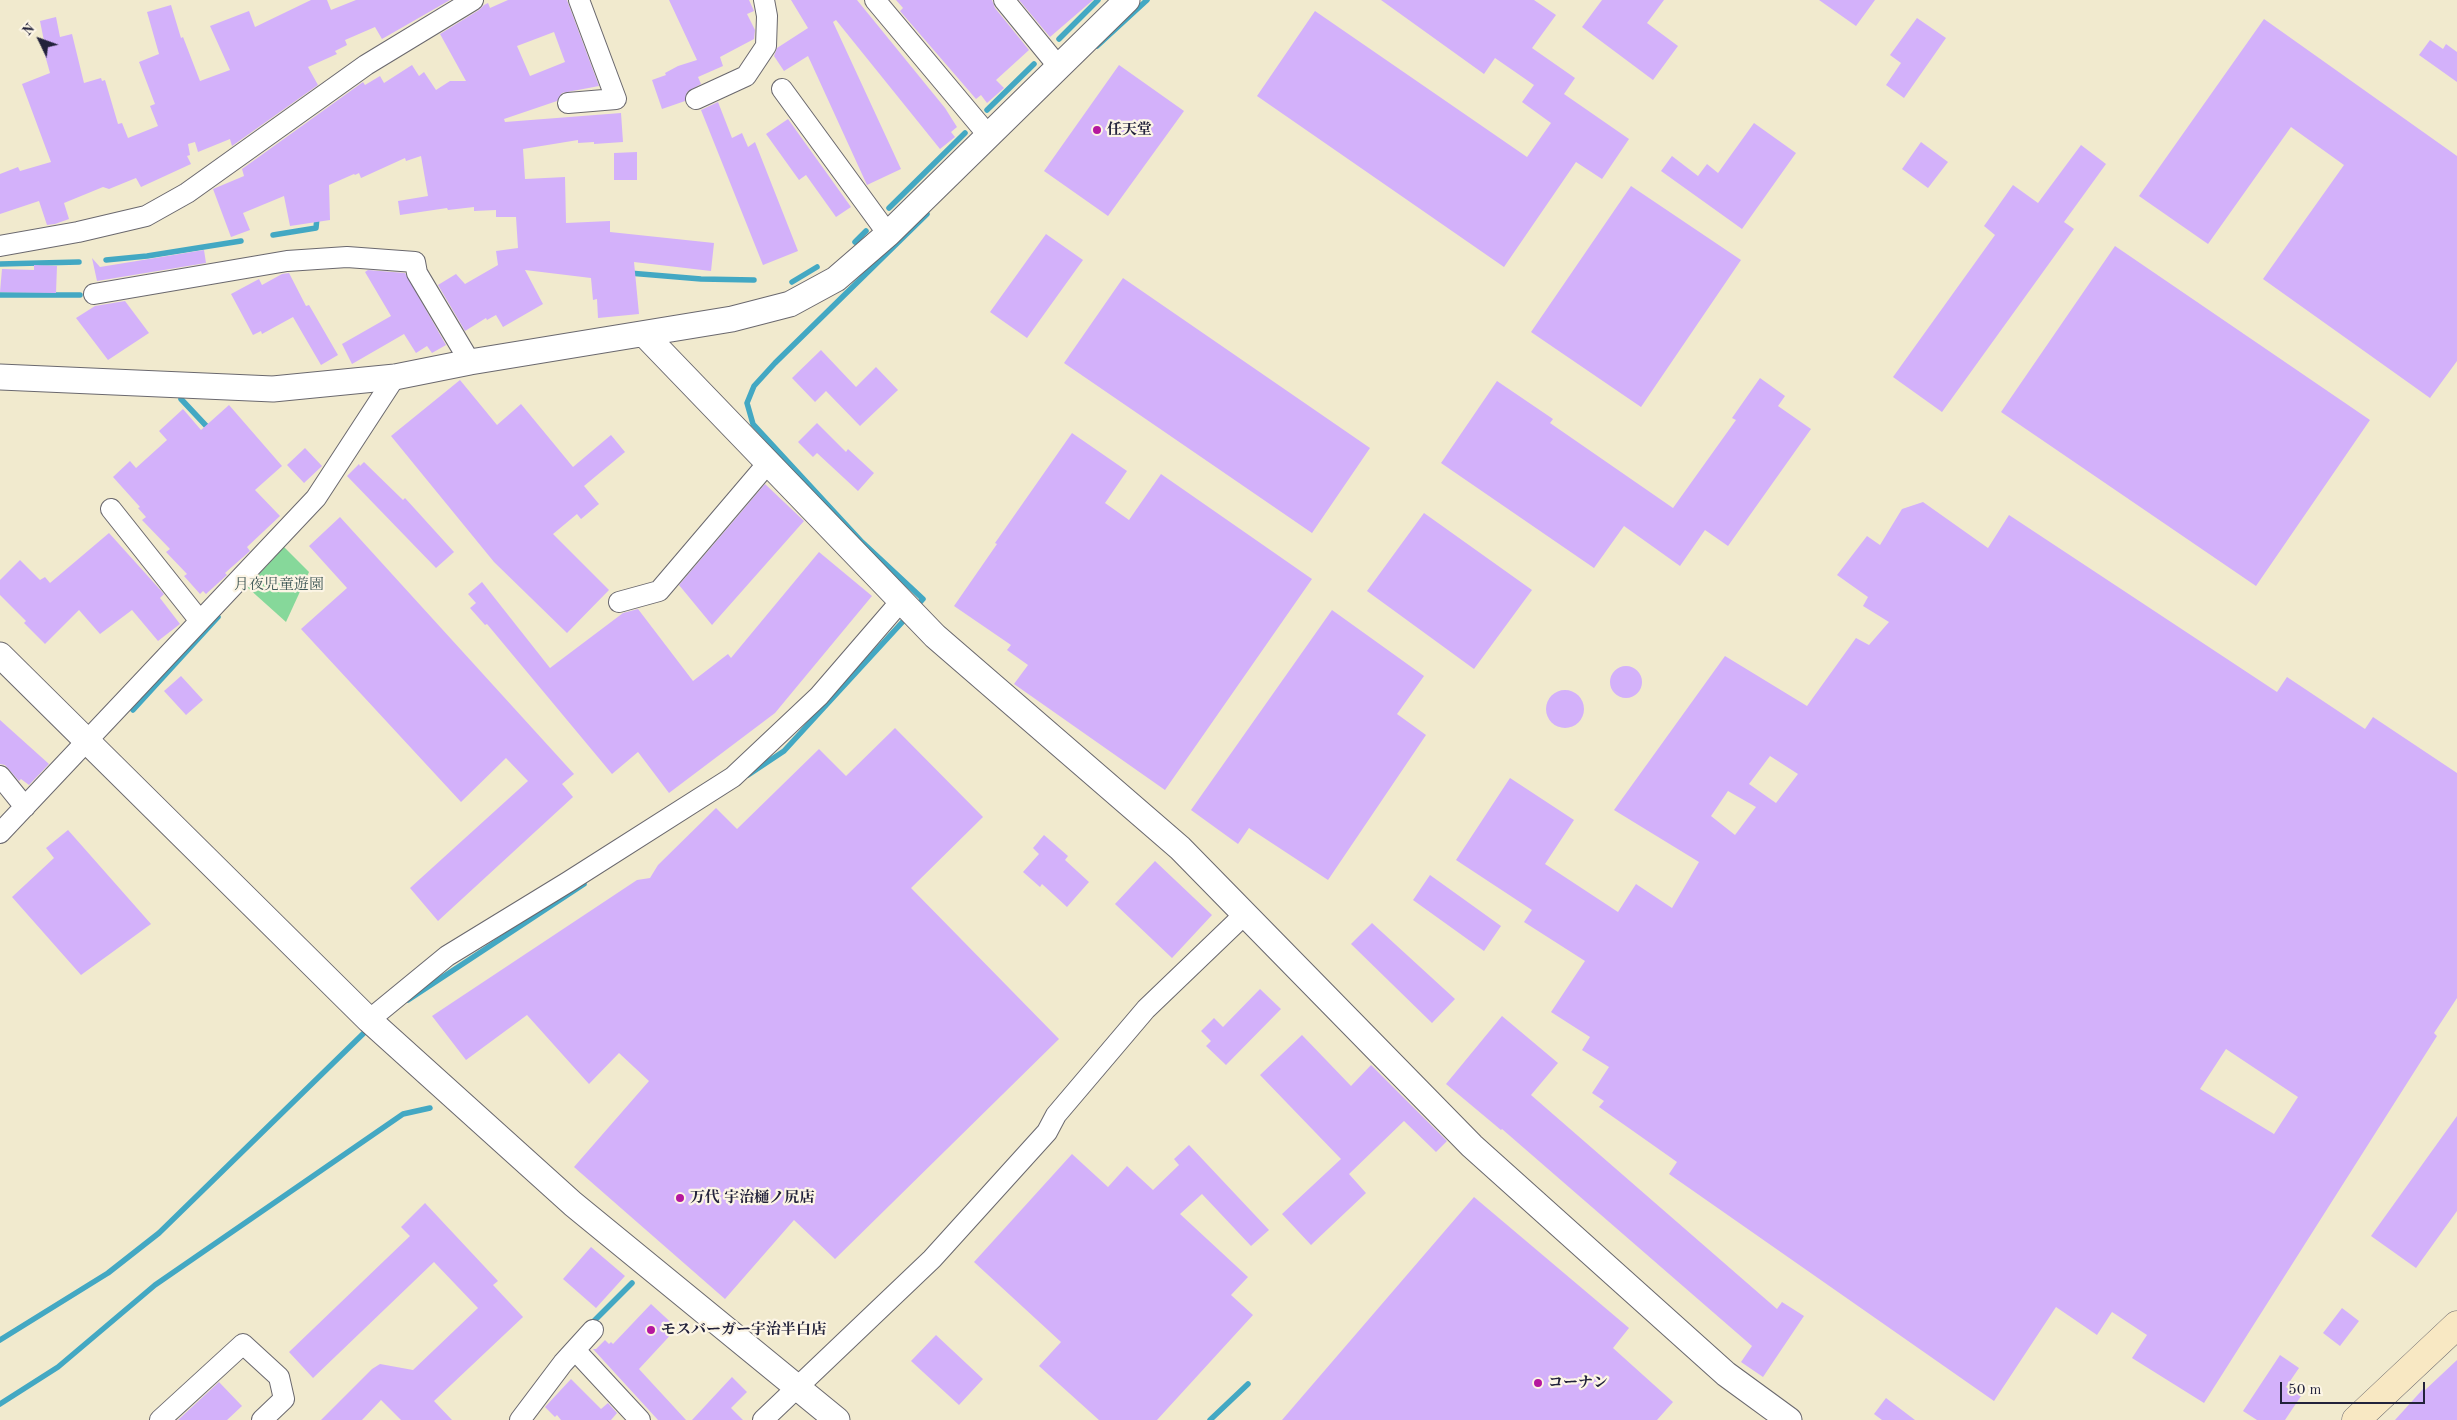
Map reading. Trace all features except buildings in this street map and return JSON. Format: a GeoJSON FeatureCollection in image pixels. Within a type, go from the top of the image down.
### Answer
{"type":"FeatureCollection","features":[{"type":"Feature","properties":{"kind":"main road"},"geometry":{"type":"LineString","coordinates":[[2356,1420],[2453,1335]]}},
{"type":"Feature","properties":{"kind":"street"},"geometry":{"type":"LineString","coordinates":[[0,246],[78,232],[146,216],[187,193],[366,65],[473,0]]}},
{"type":"Feature","properties":{"kind":"street"},"geometry":{"type":"LineString","coordinates":[[568,103],[616,98],[579,0]]}},
{"type":"Feature","properties":{"kind":"street"},"geometry":{"type":"LineString","coordinates":[[696,99],[746,76],[766,46],[767,16],[764,0]]}},
{"type":"Feature","properties":{"kind":"street"},"geometry":{"type":"LineString","coordinates":[[875,0],[988,135]]}},
{"type":"Feature","properties":{"kind":"street"},"geometry":{"type":"LineString","coordinates":[[1004,0],[1058,66]]}},
{"type":"Feature","properties":{"kind":"street"},"geometry":{"type":"LineString","coordinates":[[0,377],[272,389],[395,377],[470,362],[732,319],[790,304],[836,279],[888,234],[1127,0]]}},
{"type":"Feature","properties":{"kind":"street"},"geometry":{"type":"LineString","coordinates":[[782,89],[888,234]]}},
{"type":"Feature","properties":{"kind":"street"},"geometry":{"type":"LineString","coordinates":[[94,294],[287,261],[346,257],[415,262],[417,273],[470,362]]}},
{"type":"Feature","properties":{"kind":"street"},"geometry":{"type":"LineString","coordinates":[[644,334],[935,636],[1180,848],[1472,1146],[1726,1374],[1790,1420]]}},
{"type":"Feature","properties":{"kind":"street"},"geometry":{"type":"LineString","coordinates":[[0,833],[316,498],[395,377]]}},
{"type":"Feature","properties":{"kind":"street"},"geometry":{"type":"LineString","coordinates":[[618,602],[658,591],[768,464]]}},
{"type":"Feature","properties":{"kind":"street"},"geometry":{"type":"LineString","coordinates":[[111,509],[200,621]]}},
{"type":"Feature","properties":{"kind":"street"},"geometry":{"type":"LineString","coordinates":[[369,1020],[447,956],[568,882],[733,776],[819,696],[901,601]]}},
{"type":"Feature","properties":{"kind":"street"},"geometry":{"type":"LineString","coordinates":[[0,655],[369,1020],[573,1204],[798,1386],[837,1420]]}},
{"type":"Feature","properties":{"kind":"street"},"geometry":{"type":"LineString","coordinates":[[0,776],[25,807]]}},
{"type":"Feature","properties":{"kind":"street"},"geometry":{"type":"LineString","coordinates":[[764,1420],[932,1259],[1047,1132],[1056,1115],[1146,1009],[1245,914]]}},
{"type":"Feature","properties":{"kind":"street"},"geometry":{"type":"LineString","coordinates":[[524,1418],[592,1330]]}},
{"type":"Feature","properties":{"kind":"street"},"geometry":{"type":"LineString","coordinates":[[160,1420],[243,1344],[279,1377],[281,1384],[284,1399],[262,1420]]}},
{"type":"Feature","properties":{"kind":"street"},"geometry":{"type":"LineString","coordinates":[[575,1350],[640,1420]]}},
{"type":"Feature","properties":{"kind":"green space","name":"月夜児童遊園"},"geometry":{"type":"Polygon","coordinates":[[[284,547],[309,572],[286,622],[247,587],[284,547]]]}},
{"type":"Feature","properties":{"kind":"waterway"},"geometry":{"type":"LineString","coordinates":[[1059,39],[1098,0]]}},
{"type":"Feature","properties":{"kind":"waterway"},"geometry":{"type":"LineString","coordinates":[[1097,46],[1147,0]]}},
{"type":"Feature","properties":{"kind":"waterway"},"geometry":{"type":"LineString","coordinates":[[987,110],[1034,64]]}},
{"type":"Feature","properties":{"kind":"waterway"},"geometry":{"type":"LineString","coordinates":[[889,208],[965,133]]}},
{"type":"Feature","properties":{"kind":"waterway"},"geometry":{"type":"LineString","coordinates":[[915,608],[923,599],[862,542],[753,424],[747,403],[754,386],[775,363],[927,214]]}},
{"type":"Feature","properties":{"kind":"waterway"},"geometry":{"type":"LineString","coordinates":[[273,235],[316,228],[317,217]]}},
{"type":"Feature","properties":{"kind":"waterway"},"geometry":{"type":"LineString","coordinates":[[855,242],[866,231]]}},
{"type":"Feature","properties":{"kind":"waterway"},"geometry":{"type":"LineString","coordinates":[[106,260],[147,256],[241,241]]}},
{"type":"Feature","properties":{"kind":"waterway"},"geometry":{"type":"LineString","coordinates":[[0,264],[79,262]]}},
{"type":"Feature","properties":{"kind":"waterway"},"geometry":{"type":"LineString","coordinates":[[792,282],[817,267]]}},
{"type":"Feature","properties":{"kind":"waterway"},"geometry":{"type":"LineString","coordinates":[[629,273],[701,279],[754,280]]}},
{"type":"Feature","properties":{"kind":"waterway"},"geometry":{"type":"LineString","coordinates":[[0,295],[80,295]]}},
{"type":"Feature","properties":{"kind":"waterway"},"geometry":{"type":"LineString","coordinates":[[181,399],[211,431]]}},
{"type":"Feature","properties":{"kind":"waterway"},"geometry":{"type":"LineString","coordinates":[[133,710],[218,617]]}},
{"type":"Feature","properties":{"kind":"waterway"},"geometry":{"type":"LineString","coordinates":[[748,775],[784,751],[907,617]]}},
{"type":"Feature","properties":{"kind":"waterway"},"geometry":{"type":"LineString","coordinates":[[408,1000],[584,884]]}},
{"type":"Feature","properties":{"kind":"waterway"},"geometry":{"type":"LineString","coordinates":[[0,1340],[108,1273],[159,1233],[368,1029]]}},
{"type":"Feature","properties":{"kind":"waterway"},"geometry":{"type":"LineString","coordinates":[[0,1404],[58,1367],[155,1285],[403,1114],[430,1108]]}},
{"type":"Feature","properties":{"kind":"waterway"},"geometry":{"type":"LineString","coordinates":[[591,1324],[632,1283]]}},
{"type":"Feature","properties":{"kind":"waterway"},"geometry":{"type":"LineString","coordinates":[[1210,1420],[1248,1384]]}},
{"type":"Feature","properties":{"kind":"place","name":"任天堂"},"geometry":{"type":"Point","coordinates":[1097,130]}},
{"type":"Feature","properties":{"kind":"place","name":"万代 宇治樋ノ尻店"},"geometry":{"type":"Point","coordinates":[680,1198]}},
{"type":"Feature","properties":{"kind":"place","name":"モスバーガー宇治半白店"},"geometry":{"type":"Point","coordinates":[651,1330]}},
{"type":"Feature","properties":{"kind":"place","name":"コーナン"},"geometry":{"type":"Point","coordinates":[1538,1383]}}]}
